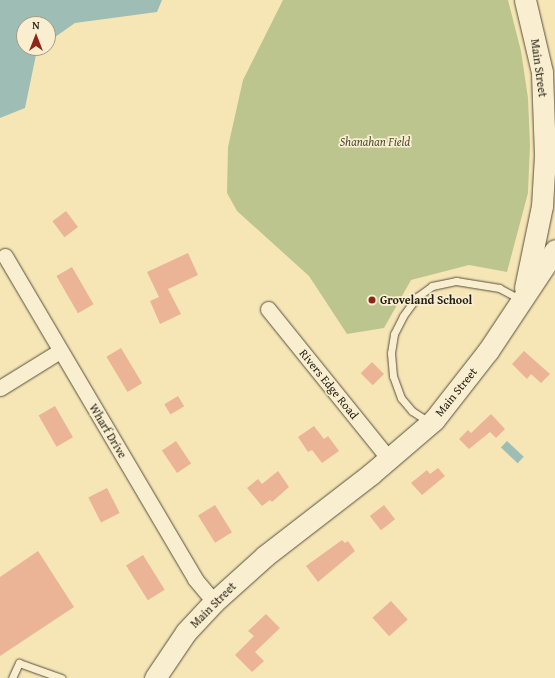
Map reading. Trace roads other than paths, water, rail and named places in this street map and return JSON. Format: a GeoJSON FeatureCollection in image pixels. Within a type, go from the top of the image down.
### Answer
{"type":"FeatureCollection","features":[{"type":"Feature","properties":{"kind":"main road","name":"Main Street"},"geometry":{"type":"LineString","coordinates":[[155,678],[186,632],[214,602],[265,556],[389,459],[430,423],[488,351],[522,300],[542,206],[545,155],[542,72],[525,0]]}},
{"type":"Feature","properties":{"kind":"main road"},"geometry":{"type":"LineString","coordinates":[[522,300],[555,250]]}},
{"type":"Feature","properties":{"kind":"street","name":"Wharf Drive"},"geometry":{"type":"LineString","coordinates":[[5,256],[196,579],[214,602]]}},
{"type":"Feature","properties":{"kind":"street","name":"Rivers Edge Road"},"geometry":{"type":"LineString","coordinates":[[268,309],[389,459]]}},
{"type":"Feature","properties":{"kind":"street"},"geometry":{"type":"LineString","coordinates":[[0,388],[60,351]]}},
{"type":"Feature","properties":{"kind":"lane"},"geometry":{"type":"LineString","coordinates":[[430,423],[412,411],[401,398],[393,376],[391,353],[394,334],[403,316],[417,297],[432,286],[456,281],[499,288],[522,300]]}},
{"type":"Feature","properties":{"kind":"lane"},"geometry":{"type":"LineString","coordinates":[[12,678],[19,663],[61,678]]}},
{"type":"Feature","properties":{"kind":"water"},"geometry":{"type":"Polygon","coordinates":[[[0,0],[162,0],[157,12],[75,23],[56,36],[56,16],[16,16],[16,56],[36,56],[25,108],[0,118],[0,0]]]}},
{"type":"Feature","properties":{"kind":"water"},"geometry":{"type":"Polygon","coordinates":[[[507,441],[524,457],[518,463],[501,448],[507,441]]]}},
{"type":"Feature","properties":{"kind":"place","name":"Groveland School"},"geometry":{"type":"Point","coordinates":[372,300]}},
{"type":"Feature","properties":{"kind":"park label","name":"Shanahan Field"},"geometry":{"type":"Point","coordinates":[375,142]}}]}
